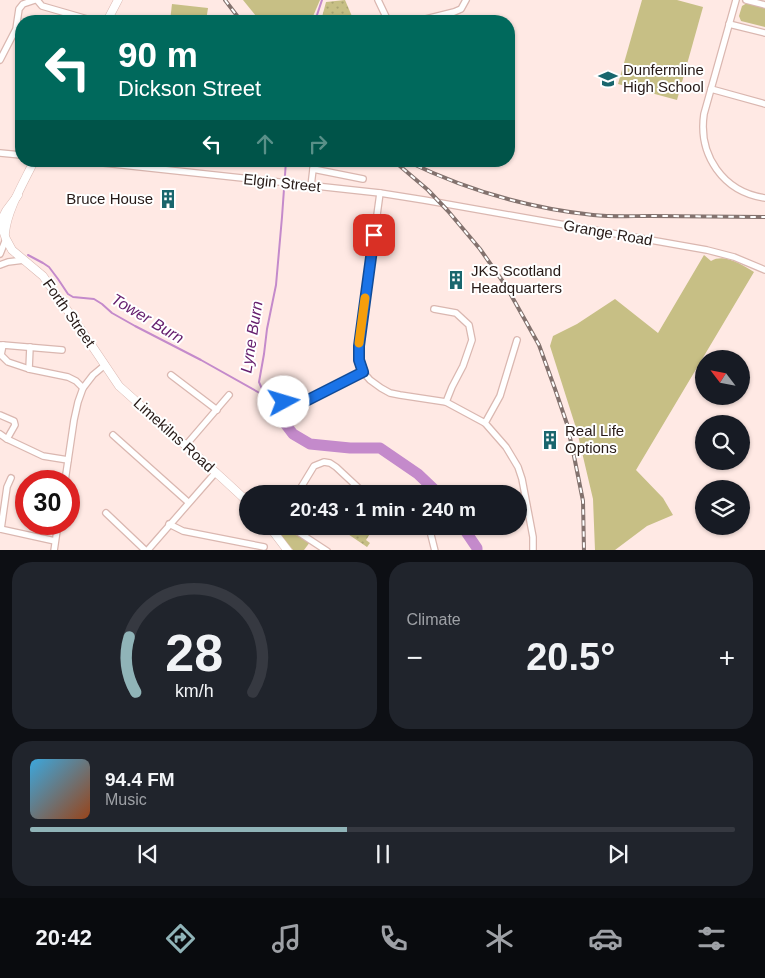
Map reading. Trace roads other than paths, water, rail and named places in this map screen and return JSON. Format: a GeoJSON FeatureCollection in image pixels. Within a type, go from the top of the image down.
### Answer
{"type":"FeatureCollection","features":[{"type":"Feature","properties":{"kind":"main road"},"geometry":{"type":"LineString","coordinates":[[111,15],[118,0]]}},
{"type":"Feature","properties":{"kind":"main road"},"geometry":{"type":"LineString","coordinates":[[7,242],[2,227],[2,220],[18,195],[31,167]]}},
{"type":"Feature","properties":{"kind":"main road","name":"Forth Street"},"geometry":{"type":"LineString","coordinates":[[7,242],[12,250],[44,276],[105,365]]}},
{"type":"Feature","properties":{"kind":"main road","name":"Limekilns Road"},"geometry":{"type":"LineString","coordinates":[[105,365],[119,386],[239,494]]}},
{"type":"Feature","properties":{"kind":"main road"},"geometry":{"type":"LineString","coordinates":[[278,535],[288,550]]}},
{"type":"Feature","properties":{"kind":"street"},"geometry":{"type":"LineString","coordinates":[[18,15],[19,9],[23,4],[36,0],[42,6],[73,15]]}},
{"type":"Feature","properties":{"kind":"street"},"geometry":{"type":"LineString","coordinates":[[378,0],[385,15]]}},
{"type":"Feature","properties":{"kind":"street"},"geometry":{"type":"LineString","coordinates":[[442,15],[461,9],[466,0]]}},
{"type":"Feature","properties":{"kind":"street"},"geometry":{"type":"LineString","coordinates":[[736,0],[704,114],[703,126],[706,150],[719,173],[735,187],[756,197],[765,198]]}},
{"type":"Feature","properties":{"kind":"street"},"geometry":{"type":"LineString","coordinates":[[746,0],[765,5]]}},
{"type":"Feature","properties":{"kind":"street"},"geometry":{"type":"LineString","coordinates":[[729,24],[765,32]]}},
{"type":"Feature","properties":{"kind":"street"},"geometry":{"type":"LineString","coordinates":[[0,60],[15,31]]}},
{"type":"Feature","properties":{"kind":"street"},"geometry":{"type":"LineString","coordinates":[[711,89],[765,104]]}},
{"type":"Feature","properties":{"kind":"street"},"geometry":{"type":"LineString","coordinates":[[0,153],[15,154]]}},
{"type":"Feature","properties":{"kind":"street","name":"Elgin Street"},"geometry":{"type":"LineString","coordinates":[[140,167],[380,193],[449,205]]}},
{"type":"Feature","properties":{"kind":"street"},"geometry":{"type":"LineString","coordinates":[[311,186],[313,169],[363,179]]}},
{"type":"Feature","properties":{"kind":"street"},"geometry":{"type":"LineString","coordinates":[[380,193],[359,346],[359,360],[363,372],[370,380],[390,393],[446,402],[485,423],[506,447],[518,467],[533,537],[533,550]]}},
{"type":"Feature","properties":{"kind":"street","name":"Grange Road"},"geometry":{"type":"LineString","coordinates":[[449,205],[707,250],[765,270]]}},
{"type":"Feature","properties":{"kind":"street"},"geometry":{"type":"LineString","coordinates":[[0,254],[7,242]]}},
{"type":"Feature","properties":{"kind":"street"},"geometry":{"type":"LineString","coordinates":[[0,265],[24,260]]}},
{"type":"Feature","properties":{"kind":"street"},"geometry":{"type":"LineString","coordinates":[[434,309],[456,313],[469,325],[472,340],[463,366],[446,402]]}},
{"type":"Feature","properties":{"kind":"street"},"geometry":{"type":"LineString","coordinates":[[485,423],[500,396],[517,340]]}},
{"type":"Feature","properties":{"kind":"street"},"geometry":{"type":"LineString","coordinates":[[62,350],[2,345],[1,354],[8,362],[29,369],[68,377],[84,388]]}},
{"type":"Feature","properties":{"kind":"street"},"geometry":{"type":"LineString","coordinates":[[29,369],[30,347]]}},
{"type":"Feature","properties":{"kind":"street"},"geometry":{"type":"LineString","coordinates":[[67,470],[78,402],[84,388],[93,375],[105,365]]}},
{"type":"Feature","properties":{"kind":"street"},"geometry":{"type":"LineString","coordinates":[[281,396],[284,402],[298,405],[363,372]]}},
{"type":"Feature","properties":{"kind":"street"},"geometry":{"type":"LineString","coordinates":[[171,375],[217,410]]}},
{"type":"Feature","properties":{"kind":"street"},"geometry":{"type":"LineString","coordinates":[[186,445],[229,395]]}},
{"type":"Feature","properties":{"kind":"street"},"geometry":{"type":"LineString","coordinates":[[0,415],[14,421],[15,425],[7,439]]}},
{"type":"Feature","properties":{"kind":"street"},"geometry":{"type":"LineString","coordinates":[[0,434],[43,456],[68,460]]}},
{"type":"Feature","properties":{"kind":"street"},"geometry":{"type":"LineString","coordinates":[[113,435],[188,502]]}},
{"type":"Feature","properties":{"kind":"street"},"geometry":{"type":"LineString","coordinates":[[302,485],[314,466],[324,462],[336,467],[355,485]]}},
{"type":"Feature","properties":{"kind":"street"},"geometry":{"type":"LineString","coordinates":[[106,512],[146,550],[216,472]]}},
{"type":"Feature","properties":{"kind":"street"},"geometry":{"type":"LineString","coordinates":[[11,478],[3,486],[1,529],[55,541]]}},
{"type":"Feature","properties":{"kind":"street"},"geometry":{"type":"LineString","coordinates":[[169,524],[183,531],[264,547]]}},
{"type":"Feature","properties":{"kind":"street"},"geometry":{"type":"LineString","coordinates":[[54,550],[56,535]]}},
{"type":"Feature","properties":{"kind":"street"},"geometry":{"type":"LineString","coordinates":[[303,535],[327,550]]}},
{"type":"Feature","properties":{"kind":"street"},"geometry":{"type":"LineString","coordinates":[[431,535],[435,550]]}},
{"type":"Feature","properties":{"kind":"street"},"geometry":{"type":"LineString","coordinates":[[428,550],[433,542]]}},
{"type":"Feature","properties":{"kind":"waterway","name":"Lyne Burn"},"geometry":{"type":"LineString","coordinates":[[317,15],[322,0]]}},
{"type":"Feature","properties":{"kind":"waterway","name":"Lyne Burn"},"geometry":{"type":"LineString","coordinates":[[265,396],[259,382],[276,285],[286,167]]}},
{"type":"Feature","properties":{"kind":"waterway","name":"Tower Burn"},"geometry":{"type":"LineString","coordinates":[[28,255],[49,267],[68,294],[73,297],[94,299],[112,313],[265,396]]}},
{"type":"Feature","properties":{"kind":"waterway","name":"Lyne Burn"},"geometry":{"type":"LineString","coordinates":[[265,396],[293,434],[310,444],[350,448],[380,448],[418,474],[430,485]]}},
{"type":"Feature","properties":{"kind":"waterway","name":"Lyne Burn"},"geometry":{"type":"LineString","coordinates":[[468,535],[477,550]]}},
{"type":"Feature","properties":{"kind":"railway"},"geometry":{"type":"LineString","coordinates":[[225,0],[236,15]]}},
{"type":"Feature","properties":{"kind":"railway"},"geometry":{"type":"LineString","coordinates":[[401,167],[428,190],[480,249],[506,286],[539,345],[567,424],[583,501],[584,550]]}},
{"type":"Feature","properties":{"kind":"railway"},"geometry":{"type":"LineString","coordinates":[[420,167],[452,181],[498,196],[569,212],[614,216],[765,217]]}},
{"type":"Feature","properties":{"kind":"place","name":"Dunfermline High School"},"geometry":{"type":"Point","coordinates":[608,79]}},
{"type":"Feature","properties":{"kind":"place","name":"Bruce House"},"geometry":{"type":"Point","coordinates":[168,199]}},
{"type":"Feature","properties":{"kind":"place","name":"JKS Scotland Headquarters"},"geometry":{"type":"Point","coordinates":[456,280]}},
{"type":"Feature","properties":{"kind":"place","name":"Real Life Options"},"geometry":{"type":"Point","coordinates":[550,440]}}]}
